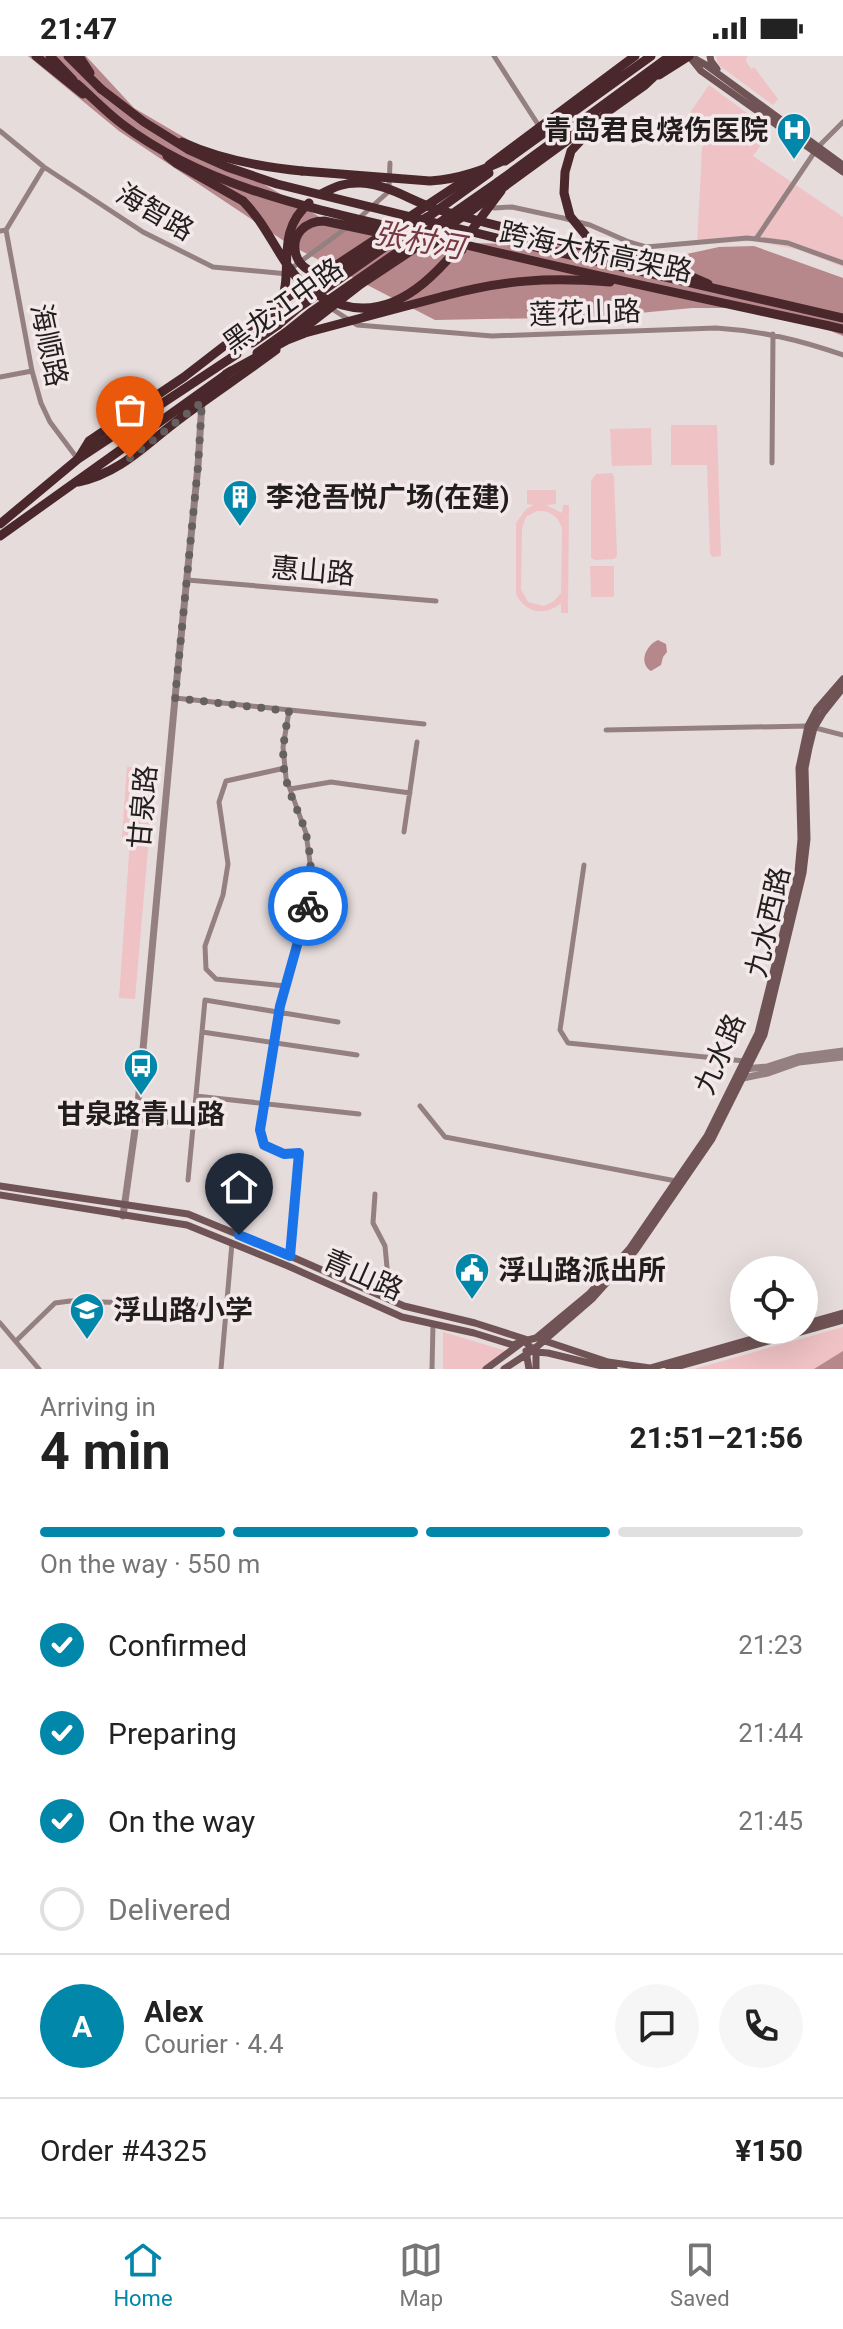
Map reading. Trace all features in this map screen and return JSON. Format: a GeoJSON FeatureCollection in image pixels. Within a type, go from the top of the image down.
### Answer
{"type":"FeatureCollection","features":[{"type":"Feature","properties":{"kind":"highway"},"geometry":{"type":"LineString","coordinates":[[36,56],[122,124]]}},
{"type":"Feature","properties":{"kind":"highway","name":"跨海大桥高架路"},"geometry":{"type":"LineString","coordinates":[[50,56],[122,124],[155,146],[194,166],[275,197],[540,264],[843,329]]}},
{"type":"Feature","properties":{"kind":"highway","name":"跨海大桥高架路"},"geometry":{"type":"LineString","coordinates":[[68,56],[101,89],[189,150],[277,184],[843,318]]}},
{"type":"Feature","properties":{"kind":"highway"},"geometry":{"type":"LineString","coordinates":[[79,56],[101,89]]}},
{"type":"Feature","properties":{"kind":"highway","name":"黑龙江中路"},"geometry":{"type":"LineString","coordinates":[[78,459],[89,441],[184,377],[309,283],[491,163],[635,56]]}},
{"type":"Feature","properties":{"kind":"highway","name":"黑龙江中路"},"geometry":{"type":"LineString","coordinates":[[0,524],[78,459],[181,393],[278,325],[651,56]]}},
{"type":"Feature","properties":{"kind":"highway"},"geometry":{"type":"LineString","coordinates":[[155,146],[176,163],[243,201],[268,230],[289,267],[311,291],[325,300],[351,308],[365,307],[388,303],[415,291],[449,257],[501,191],[645,85],[673,56]]}},
{"type":"Feature","properties":{"kind":"highway","name":"黑龙江中路"},"geometry":{"type":"LineString","coordinates":[[0,536],[673,56]]}},
{"type":"Feature","properties":{"kind":"highway","name":"黑龙江中路"},"geometry":{"type":"LineString","coordinates":[[78,482],[117,468],[361,284],[468,213],[643,85],[689,56]]}},
{"type":"Feature","properties":{"kind":"highway"},"geometry":{"type":"LineString","coordinates":[[607,112],[571,151],[565,172],[564,193],[570,216],[588,238],[621,255]]}},
{"type":"Feature","properties":{"kind":"highway"},"geometry":{"type":"LineString","coordinates":[[161,132],[206,151],[267,167],[416,180],[465,177],[511,157]]}},
{"type":"Feature","properties":{"kind":"highway"},"geometry":{"type":"LineString","coordinates":[[232,357],[278,309],[286,280],[287,245],[295,218],[317,197],[347,183],[364,183],[392,190],[430,207],[481,222],[669,267],[714,287]]}},
{"type":"Feature","properties":{"kind":"highway"},"geometry":{"type":"LineString","coordinates":[[430,216],[405,230],[393,237],[380,244],[343,268],[330,273],[311,271],[296,259],[295,244],[301,229],[310,222],[324,221],[349,225],[386,234],[399,237],[475,253],[540,264]]}},
{"type":"Feature","properties":{"kind":"highway"},"geometry":{"type":"LineString","coordinates":[[226,374],[305,333],[473,288],[507,281],[540,279],[639,284]]}},
{"type":"Feature","properties":{"kind":"main road"},"geometry":{"type":"LineString","coordinates":[[689,56],[701,71],[843,165]]}},
{"type":"Feature","properties":{"kind":"main road"},"geometry":{"type":"LineString","coordinates":[[689,56],[706,65],[843,172]]}},
{"type":"Feature","properties":{"kind":"main road"},"geometry":{"type":"LineString","coordinates":[[710,56],[722,78]]}},
{"type":"Feature","properties":{"kind":"main road"},"geometry":{"type":"LineString","coordinates":[[811,727],[817,709],[843,679]]}},
{"type":"Feature","properties":{"kind":"main road","name":"九水西路"},"geometry":{"type":"LineString","coordinates":[[533,1340],[593,1298],[635,1251],[712,1139],[742,1070],[764,1035],[803,873],[807,839],[805,768],[811,727],[843,688]]}},
{"type":"Feature","properties":{"kind":"main road","name":"九水路"},"geometry":{"type":"LineString","coordinates":[[486,1369],[533,1340],[589,1294],[630,1248],[707,1136],[742,1070]]}},
{"type":"Feature","properties":{"kind":"main road","name":"青山路"},"geometry":{"type":"LineString","coordinates":[[0,1186],[188,1214],[404,1306],[475,1323],[608,1362],[650,1368],[735,1344]]}},
{"type":"Feature","properties":{"kind":"main road","name":"青山路"},"geometry":{"type":"LineString","coordinates":[[0,1195],[187,1225],[402,1317],[513,1345],[533,1340]]}},
{"type":"Feature","properties":{"kind":"main road"},"geometry":{"type":"LineString","coordinates":[[818,1320],[843,1313]]}},
{"type":"Feature","properties":{"kind":"main road"},"geometry":{"type":"LineString","coordinates":[[669,1369],[843,1320]]}},
{"type":"Feature","properties":{"kind":"main road","name":"九水路"},"geometry":{"type":"LineString","coordinates":[[504,1369],[533,1351],[533,1340]]}},
{"type":"Feature","properties":{"kind":"main road","name":"青山路"},"geometry":{"type":"LineString","coordinates":[[533,1340],[533,1351]]}},
{"type":"Feature","properties":{"kind":"main road"},"geometry":{"type":"LineString","coordinates":[[529,1369],[533,1351]]}},
{"type":"Feature","properties":{"kind":"main road"},"geometry":{"type":"LineString","coordinates":[[533,1351],[536,1369]]}},
{"type":"Feature","properties":{"kind":"main road"},"geometry":{"type":"LineString","coordinates":[[533,1351],[614,1369]]}},
{"type":"Feature","properties":{"kind":"street"},"geometry":{"type":"LineString","coordinates":[[494,56],[539,126]]}},
{"type":"Feature","properties":{"kind":"street"},"geometry":{"type":"LineString","coordinates":[[756,239],[817,150],[843,122]]}},
{"type":"Feature","properties":{"kind":"street","name":"海智路"},"geometry":{"type":"LineString","coordinates":[[0,131],[44,167],[143,232],[213,267],[284,274],[309,283]]}},
{"type":"Feature","properties":{"kind":"street"},"geometry":{"type":"LineString","coordinates":[[284,274],[354,223],[389,190],[390,163]]}},
{"type":"Feature","properties":{"kind":"street"},"geometry":{"type":"LineString","coordinates":[[4,228],[44,167]]}},
{"type":"Feature","properties":{"kind":"street"},"geometry":{"type":"LineString","coordinates":[[479,204],[486,203],[494,208],[512,207],[563,218],[646,247],[706,240],[756,239],[788,243],[843,263]]}},
{"type":"Feature","properties":{"kind":"street","name":"海顺路"},"geometry":{"type":"LineString","coordinates":[[4,228],[41,403],[50,422],[78,459]]}},
{"type":"Feature","properties":{"kind":"street"},"geometry":{"type":"LineString","coordinates":[[309,283],[330,308]]}},
{"type":"Feature","properties":{"kind":"street","name":"莲花山路"},"geometry":{"type":"LineString","coordinates":[[330,308],[357,325],[492,336],[716,328],[773,334],[843,355]]}},
{"type":"Feature","properties":{"kind":"street"},"geometry":{"type":"LineString","coordinates":[[772,463],[773,334]]}},
{"type":"Feature","properties":{"kind":"street"},"geometry":{"type":"LineString","coordinates":[[0,377],[32,371]]}},
{"type":"Feature","properties":{"kind":"street","name":"甘泉路"},"geometry":{"type":"LineString","coordinates":[[123,1216],[136,1120],[202,402]]}},
{"type":"Feature","properties":{"kind":"street","name":"惠山路"},"geometry":{"type":"LineString","coordinates":[[187,580],[436,601]]}},
{"type":"Feature","properties":{"kind":"street"},"geometry":{"type":"LineString","coordinates":[[175,698],[424,724]]}},
{"type":"Feature","properties":{"kind":"street"},"geometry":{"type":"LineString","coordinates":[[289,711],[283,747],[285,768],[306,833],[311,870],[309,903],[279,1013],[260,1130],[264,1145],[284,1154],[299,1153],[290,1256]]}},
{"type":"Feature","properties":{"kind":"street"},"geometry":{"type":"LineString","coordinates":[[606,730],[811,727],[843,735]]}},
{"type":"Feature","properties":{"kind":"street"},"geometry":{"type":"LineString","coordinates":[[404,832],[417,742]]}},
{"type":"Feature","properties":{"kind":"street"},"geometry":{"type":"LineString","coordinates":[[285,768],[226,781],[219,802],[228,864],[223,895],[205,946],[206,969],[216,979],[285,986]]}},
{"type":"Feature","properties":{"kind":"street"},"geometry":{"type":"LineString","coordinates":[[290,789],[331,782],[410,793]]}},
{"type":"Feature","properties":{"kind":"street"},"geometry":{"type":"LineString","coordinates":[[584,865],[560,1030],[568,1043],[768,1073],[799,1062],[843,1054]]}},
{"type":"Feature","properties":{"kind":"street"},"geometry":{"type":"LineString","coordinates":[[188,1180],[205,1000],[338,1022]]}},
{"type":"Feature","properties":{"kind":"street"},"geometry":{"type":"LineString","coordinates":[[202,1032],[357,1055]]}},
{"type":"Feature","properties":{"kind":"street"},"geometry":{"type":"LineString","coordinates":[[196,1096],[359,1114]]}},
{"type":"Feature","properties":{"kind":"street"},"geometry":{"type":"LineString","coordinates":[[420,1106],[445,1137],[676,1181]]}},
{"type":"Feature","properties":{"kind":"street"},"geometry":{"type":"LineString","coordinates":[[136,1120],[193,1124]]}},
{"type":"Feature","properties":{"kind":"street"},"geometry":{"type":"LineString","coordinates":[[375,1194],[373,1223],[385,1246],[390,1300]]}},
{"type":"Feature","properties":{"kind":"street"},"geometry":{"type":"LineString","coordinates":[[221,1369],[232,1243]]}},
{"type":"Feature","properties":{"kind":"street"},"geometry":{"type":"LineString","coordinates":[[16,1341],[55,1303],[227,1306]]}},
{"type":"Feature","properties":{"kind":"street"},"geometry":{"type":"LineString","coordinates":[[0,1323],[39,1369]]}},
{"type":"Feature","properties":{"kind":"street"},"geometry":{"type":"LineString","coordinates":[[432,1369],[433,1324]]}},
{"type":"Feature","properties":{"kind":"shaded area"},"geometry":{"type":"Polygon","coordinates":[[[716,56],[747,56],[746,61],[751,69],[754,67],[778,99],[773,105],[718,64],[716,56]]]}},
{"type":"Feature","properties":{"kind":"shaded area"},"geometry":{"type":"Polygon","coordinates":[[[709,85],[771,131],[753,156],[843,217],[843,267],[799,250],[754,241],[697,244],[705,139],[687,117],[709,85]]]}},
{"type":"Feature","properties":{"kind":"shaded area"},"geometry":{"type":"Polygon","coordinates":[[[671,425],[717,425],[721,556],[713,557],[710,554],[707,465],[671,465],[671,425]]]}},
{"type":"Feature","properties":{"kind":"shaded area"},"geometry":{"type":"Polygon","coordinates":[[[651,428],[652,465],[612,466],[610,429],[651,428]]]}},
{"type":"Feature","properties":{"kind":"shaded area"},"geometry":{"type":"Polygon","coordinates":[[[612,473],[617,556],[614,559],[595,560],[591,558],[591,481],[596,474],[612,473]]]}},
{"type":"Feature","properties":{"kind":"shaded area"},"geometry":{"type":"Polygon","coordinates":[[[527,490],[556,490],[556,504],[546,505],[562,513],[563,505],[569,505],[568,613],[561,613],[561,603],[548,610],[530,609],[516,594],[516,523],[526,509],[534,505],[527,504],[527,490]],[[537,511],[526,517],[522,528],[521,589],[528,602],[544,606],[561,593],[562,528],[553,515],[537,511]]]}},
{"type":"Feature","properties":{"kind":"shaded area"},"geometry":{"type":"Polygon","coordinates":[[[590,566],[614,566],[614,597],[591,597],[590,566]]]}},
{"type":"Feature","properties":{"kind":"shaded area"},"geometry":{"type":"Polygon","coordinates":[[[127,767],[155,768],[135,999],[119,998],[130,840],[122,838],[127,767]]]}},
{"type":"Feature","properties":{"kind":"shaded area"},"geometry":{"type":"Polygon","coordinates":[[[843,1327],[843,1369],[694,1369],[783,1344],[818,1344],[818,1334],[843,1327]]]}},
{"type":"Feature","properties":{"kind":"shaded area"},"geometry":{"type":"Polygon","coordinates":[[[443,1332],[510,1352],[487,1369],[443,1369],[443,1332]]]}},
{"type":"Feature","properties":{"kind":"water","name":"张村河"},"geometry":{"type":"Polygon","coordinates":[[[28,56],[86,56],[134,108],[330,223],[439,242],[610,247],[659,260],[719,247],[754,246],[843,278],[843,336],[789,314],[765,308],[692,308],[597,317],[435,320],[290,245],[119,131],[28,56]]]}},
{"type":"Feature","properties":{"kind":"water"},"geometry":{"type":"Polygon","coordinates":[[[658,640],[666,644],[667,652],[661,665],[651,671],[645,663],[645,654],[658,640]]]}},
{"type":"Feature","properties":{"kind":"water"},"geometry":{"type":"Polygon","coordinates":[[[843,1351],[843,1369],[814,1369],[843,1351]]]}},
{"type":"Feature","properties":{"kind":"way so far"},"geometry":{"type":"LineString","coordinates":[[130,458],[202,402],[175,698],[289,711],[283,747],[285,768],[306,833],[311,870],[308,906]]}},
{"type":"Feature","properties":{"kind":"place","name":"青岛君良烧伤医院"},"geometry":{"type":"Point","coordinates":[794,161]}},
{"type":"Feature","properties":{"kind":"place","name":"李沧吾悦广场(在建)"},"geometry":{"type":"Point","coordinates":[240,528]}},
{"type":"Feature","properties":{"kind":"place","name":"甘泉路青山路"},"geometry":{"type":"Point","coordinates":[141,1097]}},
{"type":"Feature","properties":{"kind":"place","name":"浮山路派出所"},"geometry":{"type":"Point","coordinates":[472,1301]}},
{"type":"Feature","properties":{"kind":"place","name":"浮山路小学"},"geometry":{"type":"Point","coordinates":[87,1341]}},
{"type":"Feature","properties":{"kind":"route"},"geometry":{"type":"LineString","coordinates":[[239,1235],[290,1256],[299,1153],[284,1154],[264,1145],[260,1130],[280,1006],[308,906]]}}]}
